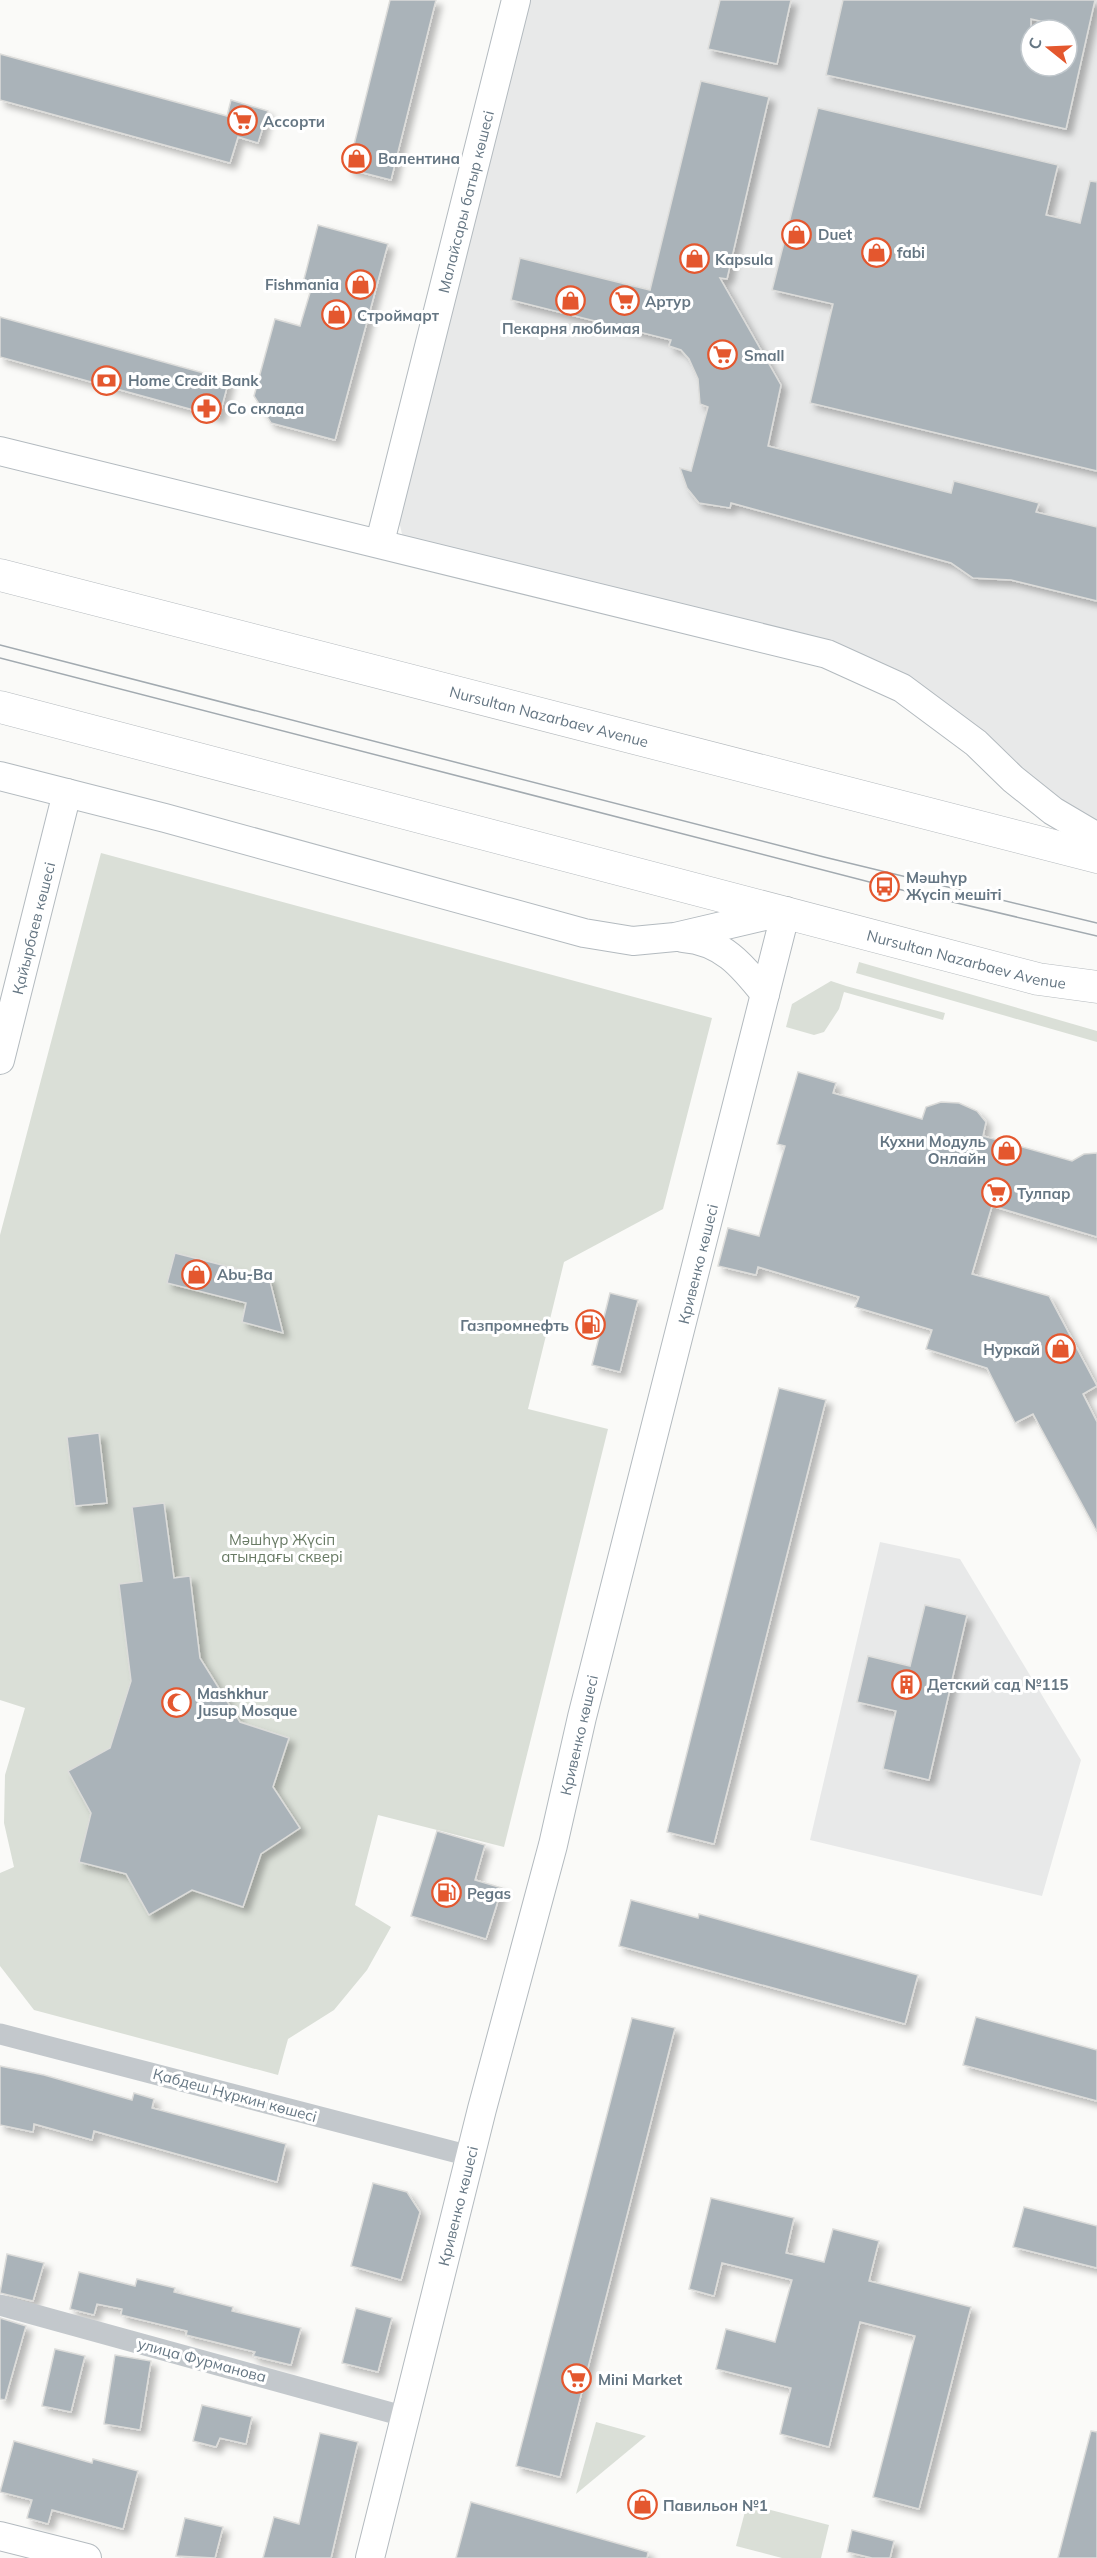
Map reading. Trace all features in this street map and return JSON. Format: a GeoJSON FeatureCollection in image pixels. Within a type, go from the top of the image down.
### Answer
{"type":"FeatureCollection","features":[{"type":"Feature","properties":{"kind":"main road","name":"Nursultan Nazarbaev Avenue"},"geometry":{"type":"LineString","coordinates":[[0,575],[1097,857]]}},
{"type":"Feature","properties":{"kind":"main road","name":"Nursultan Nazarbaev Avenue"},"geometry":{"type":"LineString","coordinates":[[0,707],[786,911],[1038,979],[1097,987]]}},
{"type":"Feature","properties":{"kind":"main road"},"geometry":{"type":"LineString","coordinates":[[1038,979],[1097,1003]]}},
{"type":"Feature","properties":{"kind":"street","name":"Малайсары батыр көшесі"},"geometry":{"type":"LineString","coordinates":[[380,542],[516,0]]}},
{"type":"Feature","properties":{"kind":"street"},"geometry":{"type":"LineString","coordinates":[[0,451],[380,542],[827,654],[902,688],[976,743],[1013,779],[1053,811],[1097,837]]}},
{"type":"Feature","properties":{"kind":"street"},"geometry":{"type":"LineString","coordinates":[[0,776],[584,933],[633,940],[675,937],[786,911]]}},
{"type":"Feature","properties":{"kind":"street","name":"Қайырбаев көшесі"},"geometry":{"type":"LineString","coordinates":[[0,1060],[67,793]]}},
{"type":"Feature","properties":{"kind":"street","name":"Кривенко көшесі"},"geometry":{"type":"LineString","coordinates":[[370,2558],[403,2416],[470,2156],[554,1845],[582,1717],[786,911]]}},
{"type":"Feature","properties":{"kind":"street"},"geometry":{"type":"LineString","coordinates":[[675,937],[711,944],[731,955],[765,994]]}},
{"type":"Feature","properties":{"kind":"street","name":"Қабдеш Нұркин көшесі"},"geometry":{"type":"LineString","coordinates":[[0,2034],[470,2156]]}},
{"type":"Feature","properties":{"kind":"street","name":"улица Фурманова"},"geometry":{"type":"LineString","coordinates":[[0,2305],[403,2416]]}},
{"type":"Feature","properties":{"kind":"street"},"geometry":{"type":"LineString","coordinates":[[0,2535],[87,2558]]}},
{"type":"Feature","properties":{"kind":"shaded area"},"geometry":{"type":"Polygon","coordinates":[[[530,0],[1097,0],[1097,829],[911,681],[406,539],[402,534],[398,517],[530,0]]]}},
{"type":"Feature","properties":{"kind":"shaded area"},"geometry":{"type":"Polygon","coordinates":[[[880,1542],[960,1559],[1081,1760],[1042,1896],[810,1840],[880,1542]]]}},
{"type":"Feature","properties":{"kind":"green space","name":"Мәшһүр Жүсіп атындағы сквері"},"geometry":{"type":"Polygon","coordinates":[[[101,853],[712,1018],[663,1209],[564,1262],[528,1409],[608,1429],[504,1847],[378,1815],[355,1905],[391,1927],[367,1970],[334,2010],[288,2039],[278,2075],[34,2010],[0,1966],[0,1873],[14,1867],[4,1823],[5,1775],[25,1708],[0,1700],[0,1235],[101,853]]]}},
{"type":"Feature","properties":{"kind":"green space"},"geometry":{"type":"Polygon","coordinates":[[[859,962],[1097,1031],[1097,1042],[856,973],[859,962]]]}},
{"type":"Feature","properties":{"kind":"green space"},"geometry":{"type":"Polygon","coordinates":[[[831,981],[945,1013],[943,1020],[844,992],[839,1009],[824,1032],[814,1035],[786,1027],[792,1004],[831,981]]]}},
{"type":"Feature","properties":{"kind":"green space"},"geometry":{"type":"Polygon","coordinates":[[[596,2422],[646,2436],[576,2494],[596,2422]]]}},
{"type":"Feature","properties":{"kind":"green space"},"geometry":{"type":"Polygon","coordinates":[[[747,2504],[829,2525],[821,2558],[782,2558],[736,2546],[747,2504]]]}},
{"type":"Feature","properties":{"kind":"building"},"geometry":{"type":"Polygon","coordinates":[[[390,0],[436,0],[391,180],[348,169],[390,0]]]}},
{"type":"Feature","properties":{"kind":"building"},"geometry":{"type":"Polygon","coordinates":[[[720,0],[791,0],[777,64],[708,49],[720,0]]]}},
{"type":"Feature","properties":{"kind":"building"},"geometry":{"type":"Polygon","coordinates":[[[843,0],[1095,0],[1079,71],[1079,18],[1019,18],[1019,78],[1077,78],[1066,129],[826,75],[843,0]]]}},
{"type":"Feature","properties":{"kind":"building"},"geometry":{"type":"Polygon","coordinates":[[[0,54],[227,116],[231,100],[268,111],[258,143],[238,137],[230,163],[0,100],[0,54]]]}},
{"type":"Feature","properties":{"kind":"building","name":"Артур"},"geometry":{"type":"Polygon","coordinates":[[[701,81],[769,97],[727,279],[720,278],[781,385],[768,446],[951,493],[954,481],[1039,503],[1036,512],[1097,527],[1097,601],[1011,580],[973,578],[951,563],[731,503],[730,508],[699,503],[687,488],[680,468],[691,471],[708,407],[700,404],[698,379],[689,359],[681,350],[669,346],[671,340],[511,300],[520,258],[650,290],[701,81]]]}},
{"type":"Feature","properties":{"kind":"building"},"geometry":{"type":"Polygon","coordinates":[[[818,108],[1058,165],[1046,215],[1080,223],[1090,181],[1097,182],[1097,471],[810,403],[833,304],[772,290],[818,108]]]}},
{"type":"Feature","properties":{"kind":"building"},"geometry":{"type":"Polygon","coordinates":[[[318,225],[388,244],[335,440],[271,423],[254,396],[275,319],[300,326],[312,286],[303,283],[318,225]]]}},
{"type":"Feature","properties":{"kind":"building"},"geometry":{"type":"Polygon","coordinates":[[[0,317],[229,380],[219,417],[0,357],[0,317]]]}},
{"type":"Feature","properties":{"kind":"building"},"geometry":{"type":"Polygon","coordinates":[[[798,1072],[836,1083],[833,1093],[922,1119],[926,1107],[941,1102],[959,1103],[977,1111],[986,1122],[983,1136],[1072,1161],[1084,1154],[1097,1153],[1097,1237],[992,1206],[972,1274],[1049,1296],[1097,1386],[1083,1394],[1097,1422],[1097,1532],[1033,1414],[1015,1423],[987,1368],[926,1349],[932,1330],[855,1307],[859,1297],[758,1267],[756,1275],[718,1266],[728,1228],[759,1236],[785,1146],[777,1144],[798,1072]]]}},
{"type":"Feature","properties":{"kind":"building"},"geometry":{"type":"Polygon","coordinates":[[[175,1253],[269,1277],[283,1333],[242,1322],[246,1303],[167,1283],[175,1253]]]}},
{"type":"Feature","properties":{"kind":"building"},"geometry":{"type":"Polygon","coordinates":[[[610,1293],[638,1300],[620,1372],[592,1365],[610,1293]]]}},
{"type":"Feature","properties":{"kind":"building"},"geometry":{"type":"Polygon","coordinates":[[[779,1388],[826,1400],[714,1844],[667,1832],[779,1388]]]}},
{"type":"Feature","properties":{"kind":"building"},"geometry":{"type":"Polygon","coordinates":[[[99,1433],[107,1503],[75,1506],[67,1437],[99,1433]]]}},
{"type":"Feature","properties":{"kind":"building","name":"Mashkhur Jusup Mosque"},"geometry":{"type":"Polygon","coordinates":[[[164,1503],[174,1578],[190,1576],[200,1658],[240,1722],[289,1738],[273,1787],[300,1828],[261,1854],[243,1907],[192,1890],[149,1915],[126,1874],[79,1862],[91,1813],[68,1771],[110,1748],[131,1681],[119,1584],[142,1581],[132,1507],[164,1503]]]}},
{"type":"Feature","properties":{"kind":"building","name":"Детский сад №115"},"geometry":{"type":"Polygon","coordinates":[[[925,1605],[967,1615],[929,1780],[883,1769],[896,1711],[857,1702],[868,1656],[910,1666],[925,1605]]]}},
{"type":"Feature","properties":{"kind":"building"},"geometry":{"type":"Polygon","coordinates":[[[437,1831],[485,1845],[475,1880],[502,1888],[486,1939],[411,1916],[437,1831]]]}},
{"type":"Feature","properties":{"kind":"building"},"geometry":{"type":"Polygon","coordinates":[[[631,1900],[698,1918],[699,1914],[918,1975],[905,2024],[619,1946],[631,1900]]]}},
{"type":"Feature","properties":{"kind":"building"},"geometry":{"type":"Polygon","coordinates":[[[976,2017],[1097,2050],[1097,2101],[963,2065],[976,2017]]]}},
{"type":"Feature","properties":{"kind":"building"},"geometry":{"type":"Polygon","coordinates":[[[632,2018],[675,2028],[560,2477],[516,2466],[632,2018]]]}},
{"type":"Feature","properties":{"kind":"building"},"geometry":{"type":"Polygon","coordinates":[[[0,2066],[44,2075],[132,2100],[134,2093],[154,2099],[152,2108],[286,2144],[277,2182],[94,2131],[92,2140],[34,2124],[33,2132],[0,2125],[0,2066]]]}},
{"type":"Feature","properties":{"kind":"building"},"geometry":{"type":"Polygon","coordinates":[[[373,2183],[407,2192],[420,2212],[401,2280],[351,2266],[373,2183]]]}},
{"type":"Feature","properties":{"kind":"building"},"geometry":{"type":"Polygon","coordinates":[[[711,2198],[794,2218],[786,2253],[824,2262],[833,2229],[879,2241],[869,2281],[971,2307],[919,2509],[873,2497],[915,2336],[860,2322],[829,2447],[780,2434],[791,2388],[716,2369],[726,2329],[775,2342],[792,2280],[722,2263],[714,2296],[689,2289],[711,2198]]]}},
{"type":"Feature","properties":{"kind":"building"},"geometry":{"type":"Polygon","coordinates":[[[1024,2207],[1097,2226],[1097,2268],[1013,2247],[1024,2207]]]}},
{"type":"Feature","properties":{"kind":"building"},"geometry":{"type":"Polygon","coordinates":[[[7,2254],[44,2263],[33,2301],[0,2293],[7,2254]]]}},
{"type":"Feature","properties":{"kind":"building"},"geometry":{"type":"Polygon","coordinates":[[[79,2272],[135,2286],[137,2279],[175,2288],[174,2292],[233,2307],[232,2311],[301,2328],[291,2365],[253,2356],[255,2352],[186,2335],[187,2331],[121,2315],[122,2309],[97,2304],[94,2315],[70,2309],[79,2272]]]}},
{"type":"Feature","properties":{"kind":"building"},"geometry":{"type":"Polygon","coordinates":[[[356,2308],[392,2318],[378,2372],[342,2363],[356,2308]]]}},
{"type":"Feature","properties":{"kind":"building"},"geometry":{"type":"Polygon","coordinates":[[[0,2318],[26,2326],[5,2400],[0,2399],[0,2318]]]}},
{"type":"Feature","properties":{"kind":"building"},"geometry":{"type":"Polygon","coordinates":[[[55,2349],[85,2356],[71,2412],[42,2406],[55,2349]]]}},
{"type":"Feature","properties":{"kind":"building"},"geometry":{"type":"Polygon","coordinates":[[[115,2355],[151,2361],[140,2430],[104,2424],[115,2355]]]}},
{"type":"Feature","properties":{"kind":"building"},"geometry":{"type":"Polygon","coordinates":[[[202,2405],[252,2417],[246,2444],[220,2438],[216,2447],[193,2441],[202,2405]]]}},
{"type":"Feature","properties":{"kind":"building"},"geometry":{"type":"Polygon","coordinates":[[[1091,2431],[1097,2432],[1097,2558],[1058,2558],[1091,2431]]]}},
{"type":"Feature","properties":{"kind":"building"},"geometry":{"type":"Polygon","coordinates":[[[320,2433],[358,2442],[331,2558],[263,2558],[274,2517],[299,2524],[320,2433]]]}},
{"type":"Feature","properties":{"kind":"building"},"geometry":{"type":"Polygon","coordinates":[[[14,2441],[92,2463],[93,2459],[138,2471],[123,2529],[52,2510],[48,2524],[27,2518],[32,2500],[0,2492],[14,2441]]]}},
{"type":"Feature","properties":{"kind":"building"},"geometry":{"type":"Polygon","coordinates":[[[471,2502],[648,2552],[647,2558],[456,2558],[471,2502]]]}},
{"type":"Feature","properties":{"kind":"building"},"geometry":{"type":"Polygon","coordinates":[[[185,2518],[223,2527],[215,2558],[176,2556],[185,2518]]]}},
{"type":"Feature","properties":{"kind":"building"},"geometry":{"type":"Polygon","coordinates":[[[852,2530],[894,2541],[890,2558],[872,2558],[847,2552],[852,2530]]]}},
{"type":"Feature","properties":{"kind":"tram line"},"geometry":{"type":"LineString","coordinates":[[0,645],[824,857],[1097,923]]}},
{"type":"Feature","properties":{"kind":"tram line"},"geometry":{"type":"LineString","coordinates":[[0,658],[885,886],[1097,936]]}},
{"type":"Feature","properties":{"kind":"place","name":"Ассорти"},"geometry":{"type":"Point","coordinates":[242,121]}},
{"type":"Feature","properties":{"kind":"place","name":"Валентина"},"geometry":{"type":"Point","coordinates":[357,158]}},
{"type":"Feature","properties":{"kind":"place","name":"Duet"},"geometry":{"type":"Point","coordinates":[797,234]}},
{"type":"Feature","properties":{"kind":"place","name":"fabi"},"geometry":{"type":"Point","coordinates":[876,252]}},
{"type":"Feature","properties":{"kind":"place","name":"Kapsula"},"geometry":{"type":"Point","coordinates":[694,259]}},
{"type":"Feature","properties":{"kind":"place","name":"Fishmania"},"geometry":{"type":"Point","coordinates":[360,284]}},
{"type":"Feature","properties":{"kind":"place","name":"Пекарня любимая"},"geometry":{"type":"Point","coordinates":[571,301]}},
{"type":"Feature","properties":{"kind":"place","name":"Артур"},"geometry":{"type":"Point","coordinates":[624,301]}},
{"type":"Feature","properties":{"kind":"place","name":"Строймарт"},"geometry":{"type":"Point","coordinates":[336,315]}},
{"type":"Feature","properties":{"kind":"place","name":"Small"},"geometry":{"type":"Point","coordinates":[723,355]}},
{"type":"Feature","properties":{"kind":"place","name":"Home Credit Bank"},"geometry":{"type":"Point","coordinates":[107,380]}},
{"type":"Feature","properties":{"kind":"place","name":"Со склада"},"geometry":{"type":"Point","coordinates":[206,408]}},
{"type":"Feature","properties":{"kind":"place","name":"Мәшһүр Жүсіп мешіті"},"geometry":{"type":"Point","coordinates":[885,886]}},
{"type":"Feature","properties":{"kind":"place","name":"Кухни Модуль Онлайн"},"geometry":{"type":"Point","coordinates":[1007,1150]}},
{"type":"Feature","properties":{"kind":"place","name":"Тулпар"},"geometry":{"type":"Point","coordinates":[996,1193]}},
{"type":"Feature","properties":{"kind":"place","name":"Abu-Ba"},"geometry":{"type":"Point","coordinates":[196,1274]}},
{"type":"Feature","properties":{"kind":"place","name":"Газпромнефть"},"geometry":{"type":"Point","coordinates":[590,1325]}},
{"type":"Feature","properties":{"kind":"place","name":"Нуркай"},"geometry":{"type":"Point","coordinates":[1061,1349]}},
{"type":"Feature","properties":{"kind":"place","name":"Детский сад №115"},"geometry":{"type":"Point","coordinates":[906,1684]}},
{"type":"Feature","properties":{"kind":"place","name":"Mashkhur Jusup Mosque"},"geometry":{"type":"Point","coordinates":[176,1702]}},
{"type":"Feature","properties":{"kind":"place","name":"Pegas"},"geometry":{"type":"Point","coordinates":[446,1893]}},
{"type":"Feature","properties":{"kind":"place","name":"Mini Market"},"geometry":{"type":"Point","coordinates":[577,2379]}},
{"type":"Feature","properties":{"kind":"place","name":"Павильон №1"},"geometry":{"type":"Point","coordinates":[642,2505]}}]}
